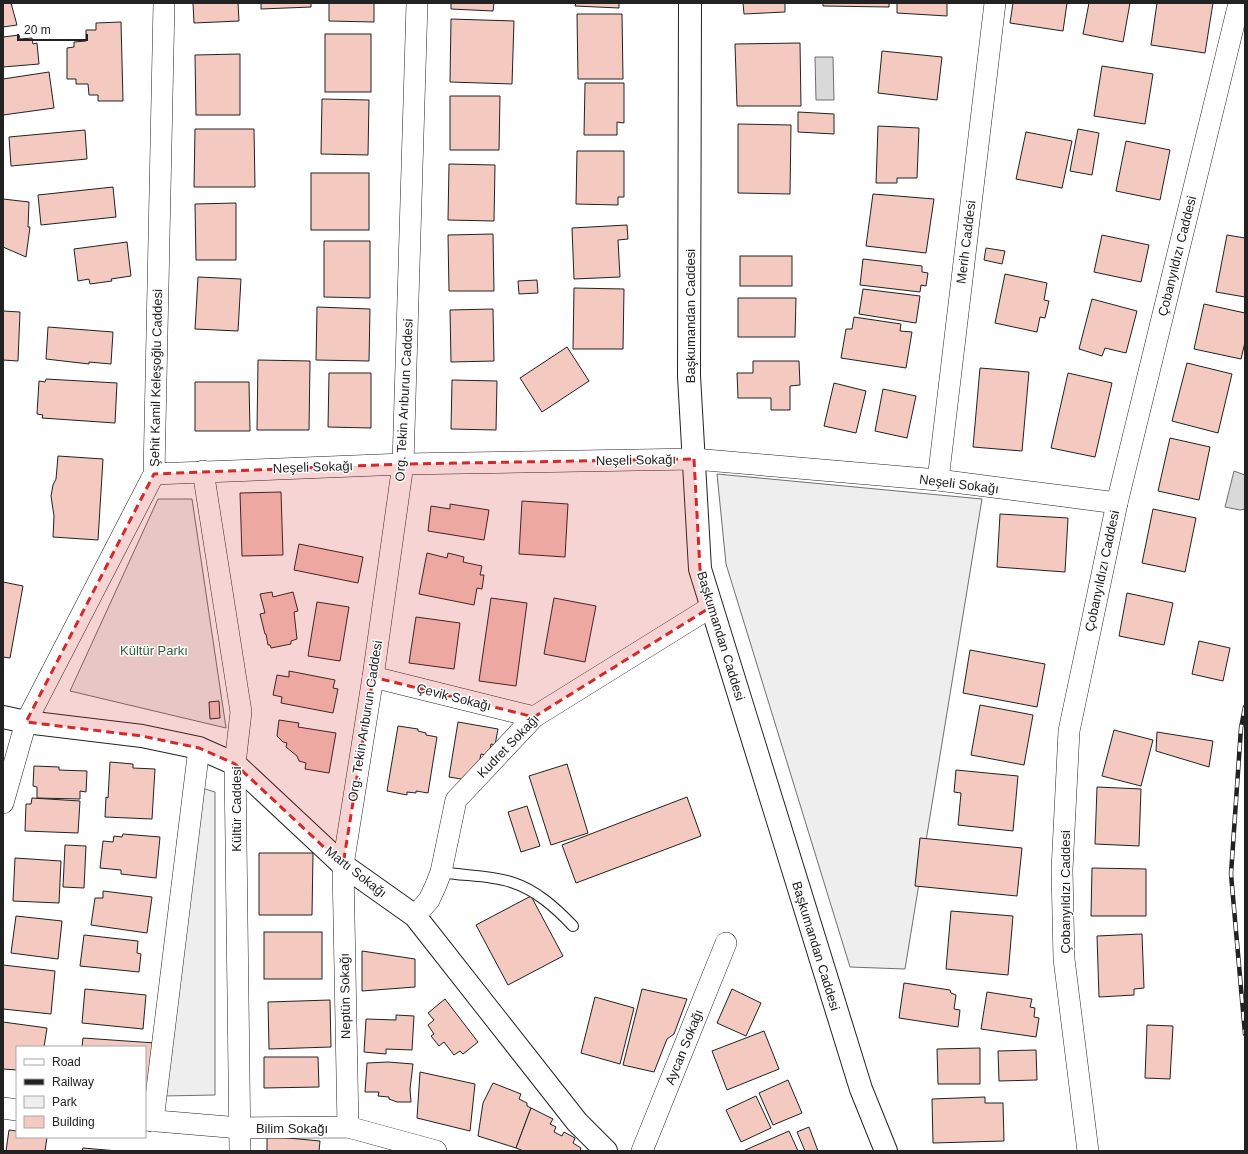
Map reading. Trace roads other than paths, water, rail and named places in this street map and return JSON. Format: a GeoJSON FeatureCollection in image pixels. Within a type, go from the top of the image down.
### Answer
{"type":"FeatureCollection","features":[{"type":"Feature","properties":{"kind":"street","name":"Şehit Kamil Keleşoğlu Caddesi"},"geometry":{"type":"LineString","coordinates":[[3,803],[26,722],[154,474],[164,3]]}},
{"type":"Feature","properties":{"kind":"street","name":"Org. Tekin Arıburun Caddesi"},"geometry":{"type":"LineString","coordinates":[[343,865],[373,677],[403,464],[418,3]]}},
{"type":"Feature","properties":{"kind":"street","name":"Başkumandan Caddesi"},"geometry":{"type":"LineString","coordinates":[[690,3],[689,376],[700,569],[861,1090],[886,1151]]}},
{"type":"Feature","properties":{"kind":"street","name":"Merih Caddesi"},"geometry":{"type":"LineString","coordinates":[[938,480],[995,3]]}},
{"type":"Feature","properties":{"kind":"street","name":"Çobanyıldızı Caddesi"},"geometry":{"type":"LineString","coordinates":[[1088,1151],[1064,959],[1062,870],[1070,731],[1116,503],[1239,3]]}},
{"type":"Feature","properties":{"kind":"street","name":"Neşeli Sokağı"},"geometry":{"type":"LineString","coordinates":[[154,474],[403,464],[694,459],[938,480],[1116,503]]}},
{"type":"Feature","properties":{"kind":"street","name":"Kültür Caddesi"},"geometry":{"type":"LineString","coordinates":[[203,471],[241,712],[235,764],[240,1151]]}},
{"type":"Feature","properties":{"kind":"street","name":"Kudret Sokağı"},"geometry":{"type":"LineString","coordinates":[[415,916],[429,900],[441,872],[456,800],[534,717],[711,607]]}},
{"type":"Feature","properties":{"kind":"street","name":"Çevik Sokağı"},"geometry":{"type":"LineString","coordinates":[[373,677],[534,717]]}},
{"type":"Feature","properties":{"kind":"street","name":"Martı Sokağı"},"geometry":{"type":"LineString","coordinates":[[3,712],[26,722]]}},
{"type":"Feature","properties":{"kind":"street","name":"Martı Sokağı"},"geometry":{"type":"LineString","coordinates":[[3,717],[26,722],[142,736],[199,748],[235,764],[343,865],[415,916],[576,1122],[606,1151]]}},
{"type":"Feature","properties":{"kind":"street"},"geometry":{"type":"LineString","coordinates":[[149,1120],[199,748]]}},
{"type":"Feature","properties":{"kind":"street","name":"Neptün Sokağı"},"geometry":{"type":"LineString","coordinates":[[343,865],[348,1127]]}},
{"type":"Feature","properties":{"kind":"street","name":"Aycan Sokağı"},"geometry":{"type":"LineString","coordinates":[[642,1151],[726,943]]}},
{"type":"Feature","properties":{"kind":"street"},"geometry":{"type":"LineString","coordinates":[[3,1108],[16,1110]]}},
{"type":"Feature","properties":{"kind":"street","name":"Bilim Sokağı"},"geometry":{"type":"LineString","coordinates":[[149,1120],[240,1128],[348,1127],[436,1151]]}},
{"type":"Feature","properties":{"kind":"lane"},"geometry":{"type":"LineString","coordinates":[[441,872],[496,879],[522,886],[540,896],[573,926]]}},
{"type":"Feature","properties":{"kind":"railway"},"geometry":{"type":"LineString","coordinates":[[1245,707],[1241,728],[1231,874],[1245,1034]]}},
{"type":"Feature","properties":{"kind":"park label","name":"Kültür Parkı"},"geometry":{"type":"Point","coordinates":[154,650]}}]}
